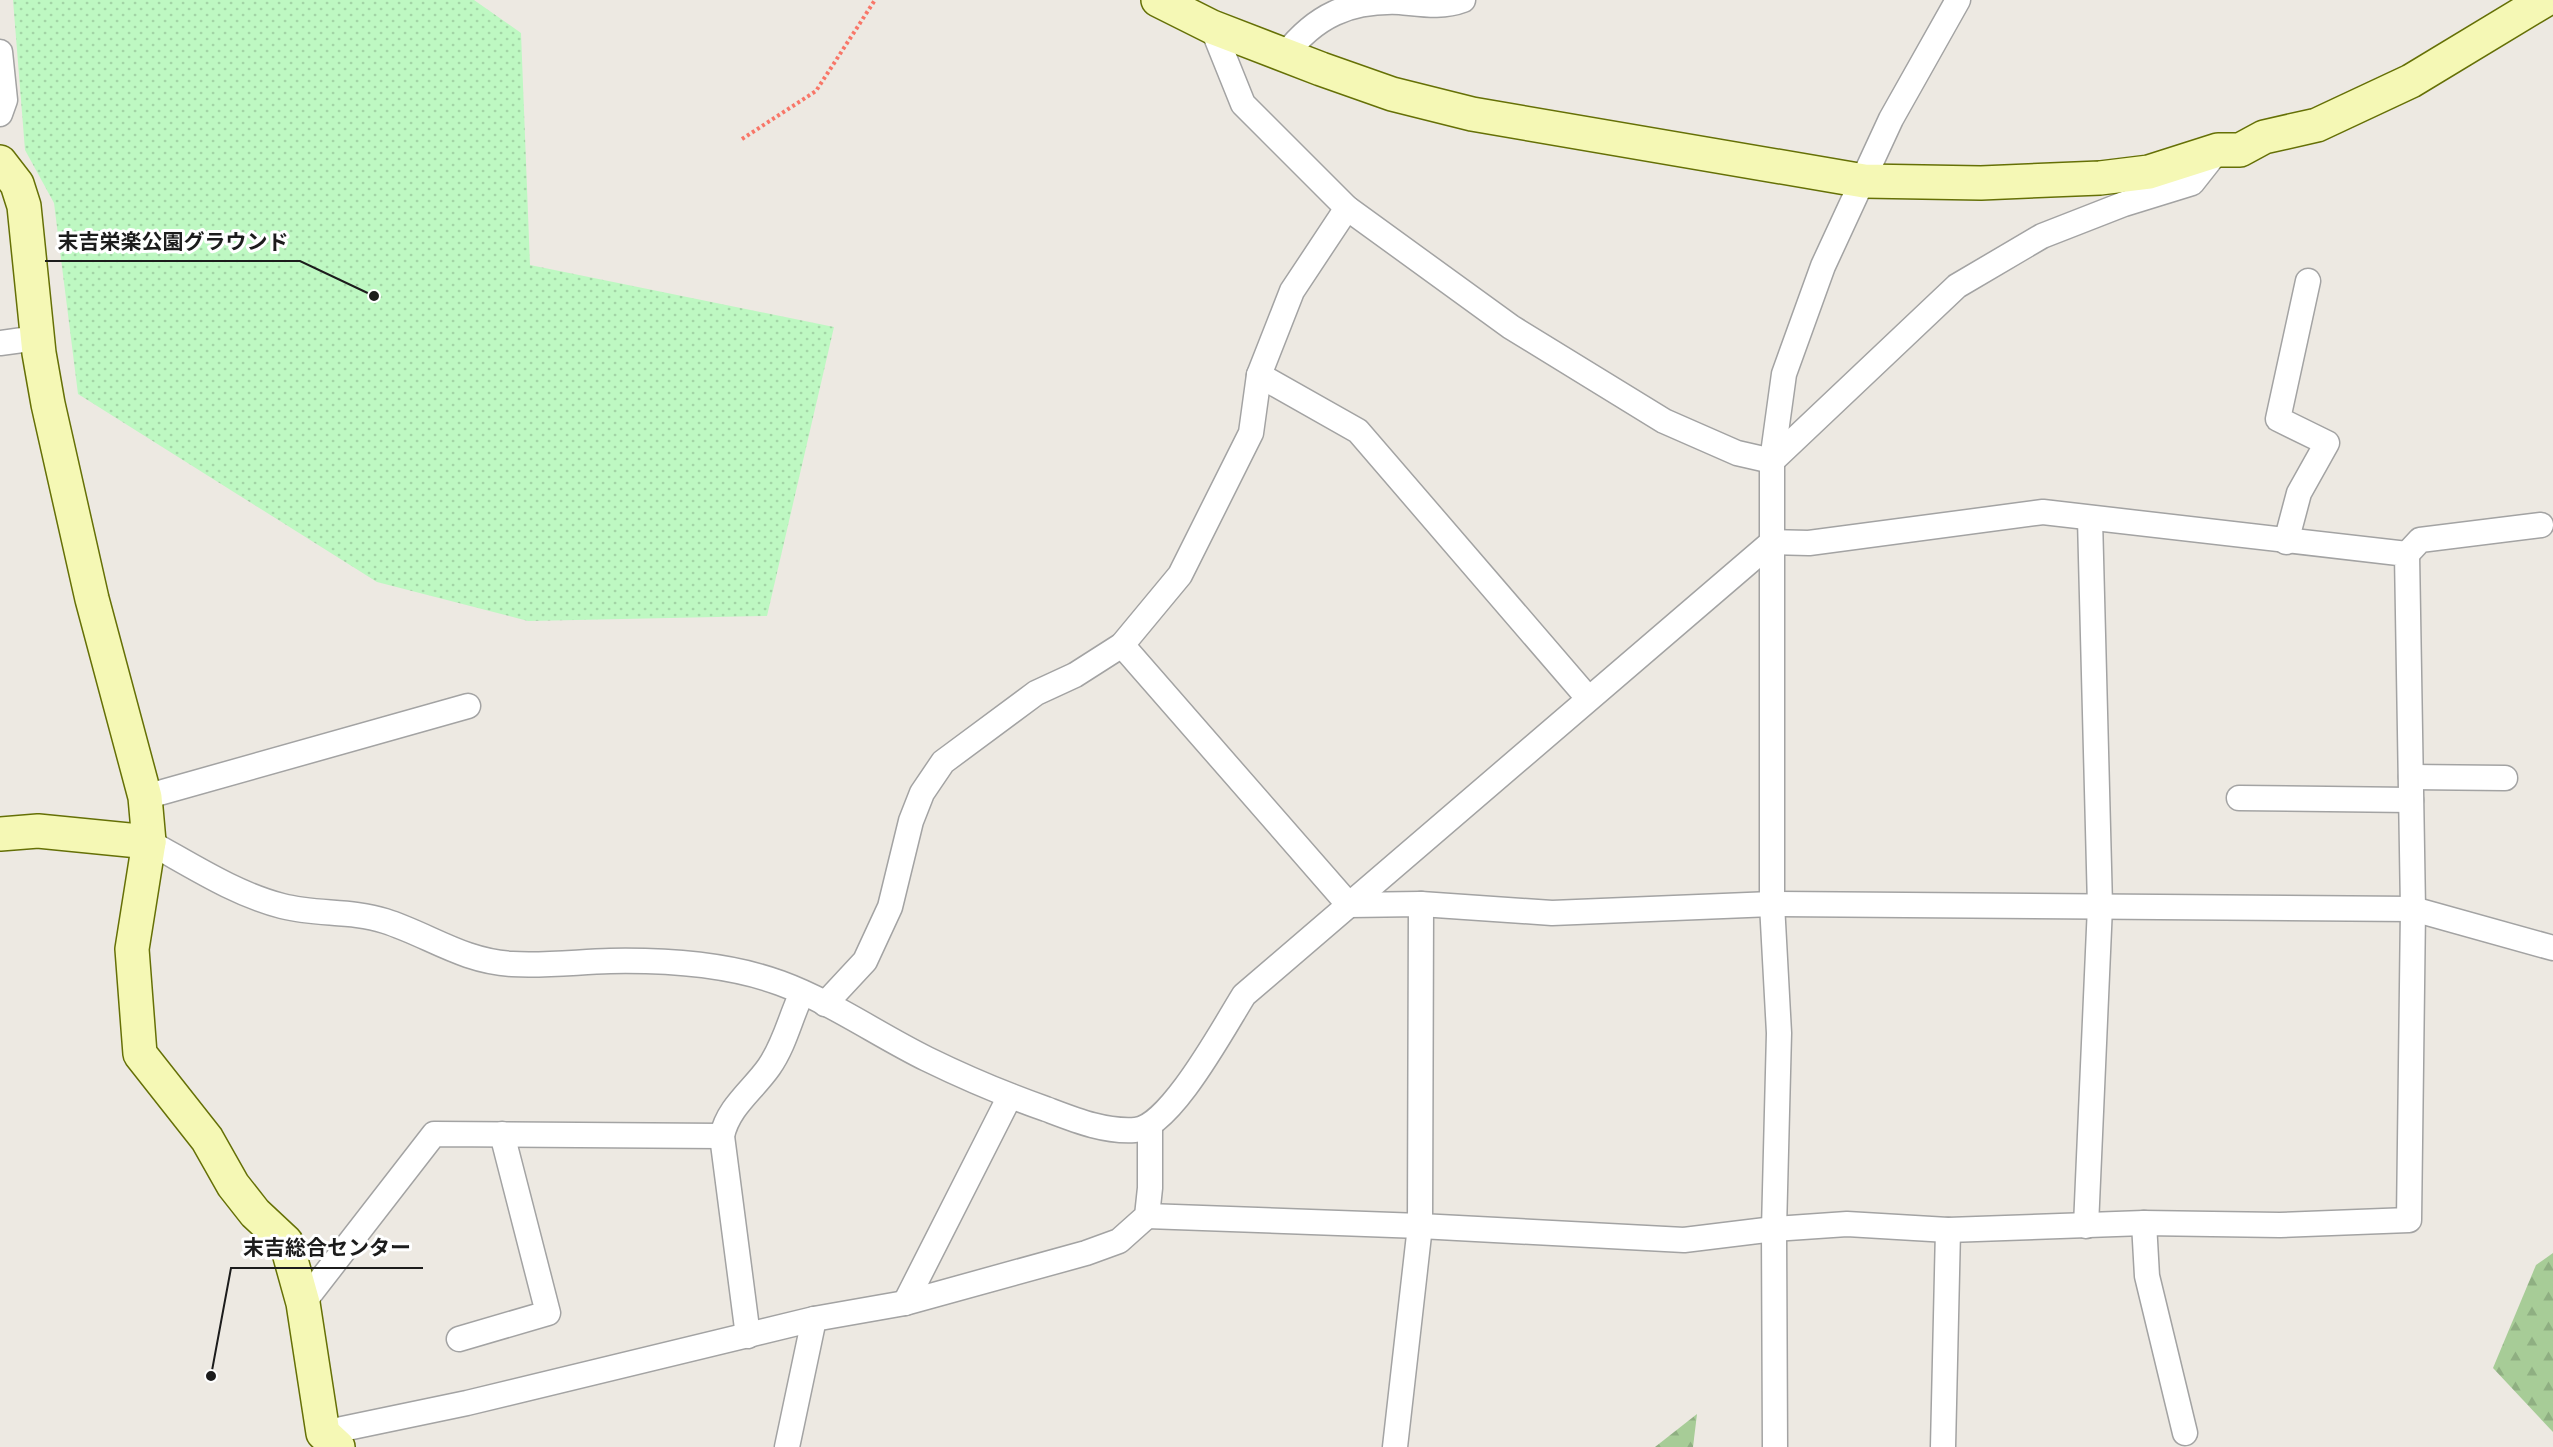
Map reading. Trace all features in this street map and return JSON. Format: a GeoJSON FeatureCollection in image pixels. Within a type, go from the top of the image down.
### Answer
{"type":"FeatureCollection","features":[{"type":"Feature","properties":{"kind":"street"},"geometry":{"type":"LineString","coordinates":[[1158,0],[1212,27],[1392,94],[1472,114],[1864,181],[1981,183],[2100,178],[2149,171],[2218,150],[2240,150],[2264,137],[2317,125],[2411,81],[2545,0]]}},
{"type":"Feature","properties":{"kind":"street"},"geometry":{"type":"LineString","coordinates":[[1285,55],[1303,32],[1331,12],[1353,5],[1378,0],[1436,6],[1463,0]]}},
{"type":"Feature","properties":{"kind":"street"},"geometry":{"type":"LineString","coordinates":[[1775,1447],[1774,1229],[1779,1033],[1772,904],[1772,461],[1784,374],[1823,266],[1891,119],[1958,0]]}},
{"type":"Feature","properties":{"kind":"street"},"geometry":{"type":"LineString","coordinates":[[1212,27],[1243,104],[1347,208],[1511,327],[1664,421],[1737,453],[1772,461]]}},
{"type":"Feature","properties":{"kind":"street"},"geometry":{"type":"LineString","coordinates":[[0,52],[4,100],[0,114]]}},
{"type":"Feature","properties":{"kind":"street"},"geometry":{"type":"LineString","coordinates":[[1772,461],[1957,286],[2042,236],[2124,204],[2192,183],[2218,150]]}},
{"type":"Feature","properties":{"kind":"street"},"geometry":{"type":"LineString","coordinates":[[0,162],[17,184],[24,206],[37,338],[48,404],[72,516],[145,797],[149,842],[132,949],[140,1054],[207,1139],[233,1185],[255,1213],[286,1242],[303,1303],[330,1440],[467,1403],[814,1319],[905,1303],[1086,1253],[1119,1240],[1147,1216],[1420,1226],[1684,1240],[1774,1229],[1846,1224],[1948,1230],[2144,1223],[2280,1225],[2409,1220],[2413,909],[2407,554],[2420,540],[2541,525]]}},
{"type":"Feature","properties":{"kind":"street"},"geometry":{"type":"LineString","coordinates":[[825,1004],[865,961],[890,907],[911,821],[922,793],[943,762],[1036,693],[1075,675],[1122,645],[1180,576],[1251,433],[1259,375],[1292,291],[1347,208]]}},
{"type":"Feature","properties":{"kind":"street"},"geometry":{"type":"LineString","coordinates":[[2286,542],[2299,494],[2327,443],[2278,419],[2308,280]]}},
{"type":"Feature","properties":{"kind":"street"},"geometry":{"type":"LineString","coordinates":[[0,343],[37,338]]}},
{"type":"Feature","properties":{"kind":"street"},"geometry":{"type":"LineString","coordinates":[[1259,375],[1358,431],[1588,699]]}},
{"type":"Feature","properties":{"kind":"street"},"geometry":{"type":"LineString","coordinates":[[0,834],[38,831],[149,842],[221,882],[280,906],[305,911],[360,914],[387,921],[440,946],[479,960],[512,964],[660,962],[747,975],[779,983],[825,1004],[927,1059],[1010,1096],[1102,1128],[1134,1130],[1150,1127],[1187,1086],[1244,995],[1772,542],[1809,543],[2043,512],[2286,542],[2407,554]]}},
{"type":"Feature","properties":{"kind":"street"},"geometry":{"type":"LineString","coordinates":[[2086,1226],[2100,906],[2090,519]]}},
{"type":"Feature","properties":{"kind":"street"},"geometry":{"type":"LineString","coordinates":[[1122,645],[1349,905],[1421,904],[1552,913],[1772,904],[2413,909],[2553,948]]}},
{"type":"Feature","properties":{"kind":"street"},"geometry":{"type":"LineString","coordinates":[[145,797],[468,706]]}},
{"type":"Feature","properties":{"kind":"street"},"geometry":{"type":"LineString","coordinates":[[2239,798],[2411,789],[2505,778]]}},
{"type":"Feature","properties":{"kind":"street"},"geometry":{"type":"LineString","coordinates":[[1395,1447],[1420,1226],[1421,904]]}},
{"type":"Feature","properties":{"kind":"street"},"geometry":{"type":"LineString","coordinates":[[748,1336],[722,1136],[730,1113],[769,1067],[783,1043],[802,993]]}},
{"type":"Feature","properties":{"kind":"street"},"geometry":{"type":"LineString","coordinates":[[905,1303],[1010,1096]]}},
{"type":"Feature","properties":{"kind":"street"},"geometry":{"type":"LineString","coordinates":[[1147,1216],[1150,1188],[1150,1127]]}},
{"type":"Feature","properties":{"kind":"street"},"geometry":{"type":"LineString","coordinates":[[303,1303],[434,1134],[722,1136]]}},
{"type":"Feature","properties":{"kind":"street"},"geometry":{"type":"LineString","coordinates":[[459,1339],[548,1314],[502,1134]]}},
{"type":"Feature","properties":{"kind":"street"},"geometry":{"type":"LineString","coordinates":[[2144,1223],[2147,1276],[2185,1433]]}},
{"type":"Feature","properties":{"kind":"street"},"geometry":{"type":"LineString","coordinates":[[1943,1447],[1948,1230]]}},
{"type":"Feature","properties":{"kind":"street"},"geometry":{"type":"LineString","coordinates":[[787,1447],[814,1319]]}},
{"type":"Feature","properties":{"kind":"path"},"geometry":{"type":"LineString","coordinates":[[742,139],[816,91],[875,0]]}},
{"type":"Feature","properties":{"kind":"green space"},"geometry":{"type":"Polygon","coordinates":[[[13,0],[474,0],[521,33],[530,265],[834,327],[767,616],[528,621],[377,582],[78,394],[54,203],[25,150],[13,0]]]}},
{"type":"Feature","properties":{"kind":"green space"},"geometry":{"type":"Polygon","coordinates":[[[2553,1253],[2553,1432],[2493,1368],[2536,1265],[2553,1253]]]}},
{"type":"Feature","properties":{"kind":"green space"},"geometry":{"type":"Polygon","coordinates":[[[1697,1414],[1693,1447],[1655,1447],[1697,1414]]]}},
{"type":"Feature","properties":{"kind":"place","name":"末吉栄楽公園グラウンド"},"geometry":{"type":"Point","coordinates":[374,296]}},
{"type":"Feature","properties":{"kind":"place","name":"末吉総合センター"},"geometry":{"type":"Point","coordinates":[211,1376]}}]}
